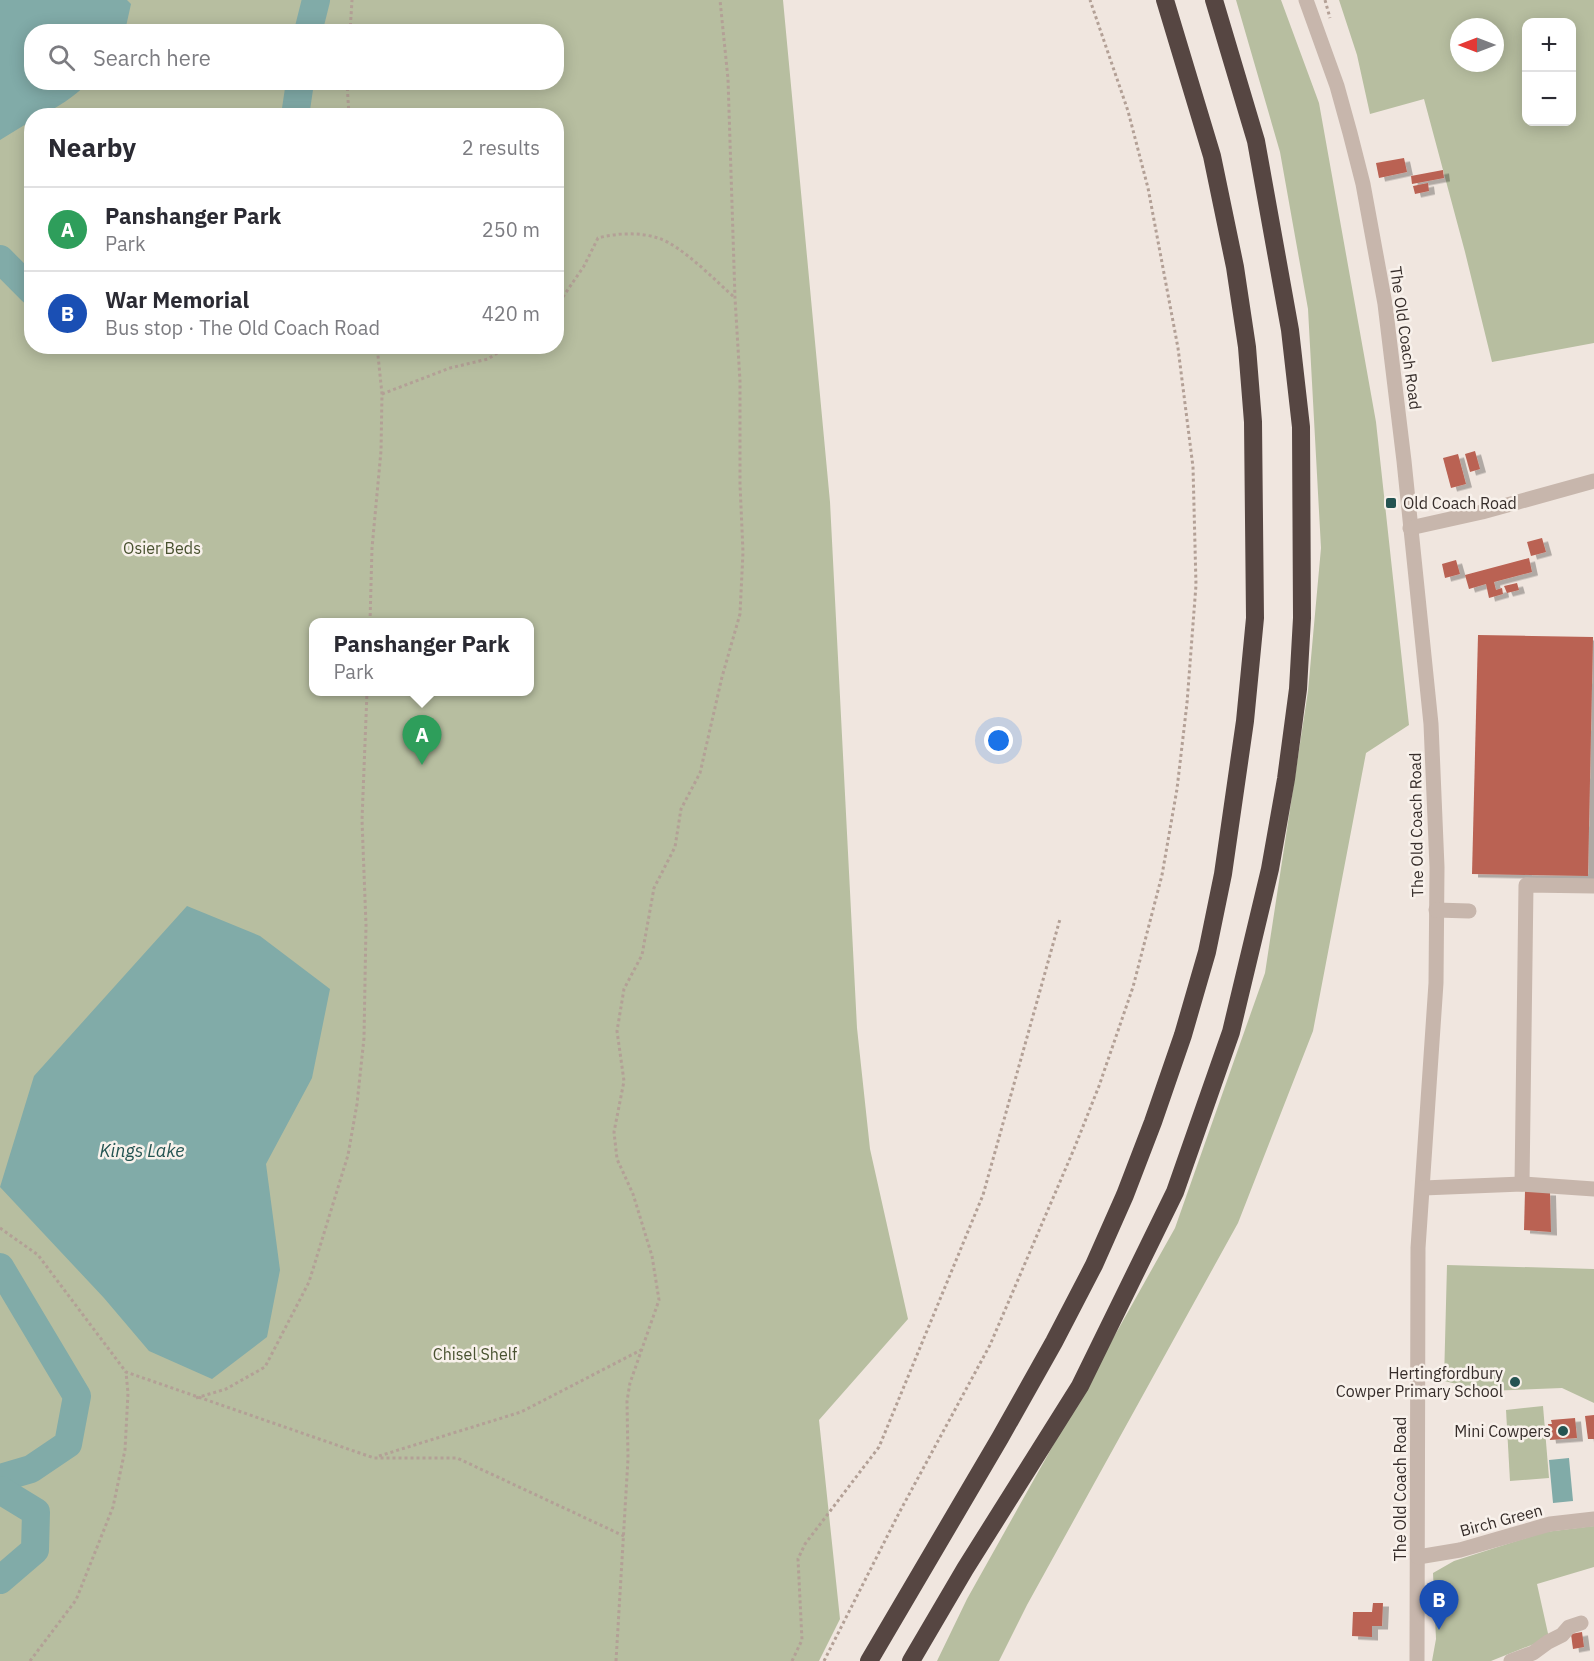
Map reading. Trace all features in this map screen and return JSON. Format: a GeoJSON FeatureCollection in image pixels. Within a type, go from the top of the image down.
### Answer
{"type":"FeatureCollection","features":[{"type":"Feature","properties":{"kind":"highway"},"geometry":{"type":"LineString","coordinates":[[868,1661],[1049,1352],[1099,1255],[1154,1122],[1183,1035],[1207,952],[1223,874],[1245,721],[1255,618],[1253,422],[1235,267],[1214,167],[1165,0]]}},
{"type":"Feature","properties":{"kind":"highway"},"geometry":{"type":"LineString","coordinates":[[910,1661],[1080,1386],[1175,1192],[1231,1032],[1270,869],[1287,779],[1298,689],[1302,606],[1301,427],[1290,330],[1256,141],[1214,0]]}},
{"type":"Feature","properties":{"kind":"street","name":"The Old Coach Road"},"geometry":{"type":"LineString","coordinates":[[1306,0],[1337,86],[1365,195],[1385,304],[1431,724],[1437,867],[1436,982],[1419,1248],[1417,1661]]}},
{"type":"Feature","properties":{"kind":"street"},"geometry":{"type":"LineString","coordinates":[[1410,528],[1492,510],[1594,481]]}},
{"type":"Feature","properties":{"kind":"street"},"geometry":{"type":"LineString","coordinates":[[1522,1184],[1526,885],[1594,886]]}},
{"type":"Feature","properties":{"kind":"street"},"geometry":{"type":"LineString","coordinates":[[1436,910],[1469,911]]}},
{"type":"Feature","properties":{"kind":"street"},"geometry":{"type":"LineString","coordinates":[[1423,1188],[1522,1184],[1594,1189]]}},
{"type":"Feature","properties":{"kind":"street","name":"Birch Green"},"geometry":{"type":"LineString","coordinates":[[1418,1557],[1460,1550],[1550,1524],[1594,1519]]}},
{"type":"Feature","properties":{"kind":"street"},"geometry":{"type":"LineString","coordinates":[[1511,1661],[1533,1653],[1563,1635],[1569,1627],[1581,1623]]}},
{"type":"Feature","properties":{"kind":"path"},"geometry":{"type":"LineString","coordinates":[[350,24],[352,0]]}},
{"type":"Feature","properties":{"kind":"path"},"geometry":{"type":"LineString","coordinates":[[616,1661],[629,1429],[627,1401],[630,1383],[659,1300],[652,1256],[633,1194],[617,1159],[614,1132],[624,1081],[617,1031],[624,989],[642,956],[654,888],[675,847],[681,809],[700,773],[722,677],[740,614],[743,552],[740,484],[740,381],[728,79],[720,0]]}},
{"type":"Feature","properties":{"kind":"path"},"geometry":{"type":"LineString","coordinates":[[824,1661],[899,1514],[990,1345],[1074,1149],[1099,1086],[1136,976],[1162,875],[1177,789],[1187,703],[1196,585],[1192,455],[1176,337],[1149,189],[1128,111],[1090,0]]}},
{"type":"Feature","properties":{"kind":"path"},"geometry":{"type":"LineString","coordinates":[[347,90],[349,108]]}},
{"type":"Feature","properties":{"kind":"path"},"geometry":{"type":"LineString","coordinates":[[564,295],[584,266],[598,238],[617,233],[659,238],[689,256],[735,298]]}},
{"type":"Feature","properties":{"kind":"path"},"geometry":{"type":"LineString","coordinates":[[370,618],[372,548],[381,451],[382,393],[378,354]]}},
{"type":"Feature","properties":{"kind":"path"},"geometry":{"type":"LineString","coordinates":[[382,393],[450,368],[488,359],[496,354]]}},
{"type":"Feature","properties":{"kind":"path"},"geometry":{"type":"LineString","coordinates":[[196,1398],[226,1389],[265,1367],[309,1282],[348,1155],[357,1104],[364,1038],[366,926],[362,820],[367,696]]}},
{"type":"Feature","properties":{"kind":"path"},"geometry":{"type":"LineString","coordinates":[[792,1661],[802,1640],[798,1559],[805,1544],[879,1447],[979,1206],[1060,919]]}},
{"type":"Feature","properties":{"kind":"path"},"geometry":{"type":"LineString","coordinates":[[0,1228],[38,1255],[126,1372],[128,1393],[126,1450],[113,1507],[76,1600],[30,1661]]}},
{"type":"Feature","properties":{"kind":"path"},"geometry":{"type":"LineString","coordinates":[[374,1458],[521,1412],[641,1350]]}},
{"type":"Feature","properties":{"kind":"path"},"geometry":{"type":"LineString","coordinates":[[126,1372],[374,1458],[458,1458],[624,1536]]}},
{"type":"Feature","properties":{"kind":"green space"},"geometry":{"type":"Polygon","coordinates":[[[0,0],[783,0],[830,502],[857,1028],[870,1149],[908,1319],[819,1420],[840,1619],[819,1661],[0,1661],[0,0]]]}},
{"type":"Feature","properties":{"kind":"green space"},"geometry":{"type":"Polygon","coordinates":[[[1236,0],[1281,0],[1319,103],[1376,422],[1409,725],[1366,753],[1313,1031],[1238,1223],[1027,1605],[999,1661],[937,1661],[967,1599],[1175,1228],[1265,973],[1308,691],[1321,548],[1308,309],[1280,152],[1236,0]]]}},
{"type":"Feature","properties":{"kind":"green space"},"geometry":{"type":"Polygon","coordinates":[[[1339,0],[1594,0],[1594,343],[1492,362],[1424,99],[1370,114],[1357,55],[1339,0]]]}},
{"type":"Feature","properties":{"kind":"green space"},"geometry":{"type":"Polygon","coordinates":[[[1447,1265],[1594,1269],[1594,1403],[1562,1388],[1487,1391],[1444,1381],[1447,1265]]]}},
{"type":"Feature","properties":{"kind":"green space"},"geometry":{"type":"Polygon","coordinates":[[[1543,1406],[1549,1478],[1510,1481],[1506,1410],[1543,1406]]]}},
{"type":"Feature","properties":{"kind":"green space"},"geometry":{"type":"Polygon","coordinates":[[[1594,1526],[1594,1567],[1537,1584],[1549,1638],[1491,1661],[1432,1661],[1436,1639],[1433,1573],[1454,1561],[1545,1532],[1594,1526]]]}},
{"type":"Feature","properties":{"kind":"water"},"geometry":{"type":"Polygon","coordinates":[[[0,0],[127,0],[131,4],[127,24],[24,24],[24,90],[80,90],[54,108],[24,108],[24,125],[0,140],[0,0]]]}},
{"type":"Feature","properties":{"kind":"water","name":"Kings Lake"},"geometry":{"type":"Polygon","coordinates":[[[187,906],[260,936],[330,989],[312,1078],[266,1164],[280,1270],[267,1337],[212,1379],[149,1351],[104,1298],[0,1187],[34,1076],[187,906]]]}},
{"type":"Feature","properties":{"kind":"water"},"geometry":{"type":"Polygon","coordinates":[[[1569,1458],[1573,1501],[1553,1503],[1549,1460],[1569,1458]]]}},
{"type":"Feature","properties":{"kind":"building"},"geometry":{"type":"Polygon","coordinates":[[[1404,158],[1407,172],[1379,178],[1376,163],[1404,158]]]}},
{"type":"Feature","properties":{"kind":"building"},"geometry":{"type":"Polygon","coordinates":[[[1443,170],[1444,178],[1412,184],[1411,176],[1443,170]]]}},
{"type":"Feature","properties":{"kind":"building"},"geometry":{"type":"Polygon","coordinates":[[[1428,183],[1429,191],[1415,194],[1413,186],[1428,183]]]}},
{"type":"Feature","properties":{"kind":"building"},"geometry":{"type":"Polygon","coordinates":[[[1475,451],[1480,469],[1470,472],[1465,454],[1475,451]]]}},
{"type":"Feature","properties":{"kind":"building"},"geometry":{"type":"Polygon","coordinates":[[[1458,454],[1466,484],[1451,488],[1443,458],[1458,454]]]}},
{"type":"Feature","properties":{"kind":"building"},"geometry":{"type":"Polygon","coordinates":[[[1542,538],[1546,552],[1531,556],[1527,542],[1542,538]]]}},
{"type":"Feature","properties":{"kind":"building"},"geometry":{"type":"Polygon","coordinates":[[[1529,558],[1532,572],[1494,582],[1496,590],[1502,588],[1503,594],[1489,598],[1486,584],[1469,589],[1465,575],[1529,558]]]}},
{"type":"Feature","properties":{"kind":"building"},"geometry":{"type":"Polygon","coordinates":[[[1456,560],[1460,574],[1445,578],[1442,564],[1456,560]]]}},
{"type":"Feature","properties":{"kind":"building"},"geometry":{"type":"Polygon","coordinates":[[[1517,583],[1519,590],[1507,593],[1504,586],[1517,583]]]}},
{"type":"Feature","properties":{"kind":"building"},"geometry":{"type":"Polygon","coordinates":[[[1478,635],[1593,637],[1588,876],[1472,874],[1478,635]]]}},
{"type":"Feature","properties":{"kind":"building"},"geometry":{"type":"Polygon","coordinates":[[[1525,1191],[1550,1192],[1551,1232],[1524,1230],[1525,1191]]]}},
{"type":"Feature","properties":{"kind":"building"},"geometry":{"type":"Polygon","coordinates":[[[1594,1415],[1594,1439],[1588,1439],[1585,1416],[1594,1415]]]}},
{"type":"Feature","properties":{"kind":"building","name":"Mini Cowpers"},"geometry":{"type":"Polygon","coordinates":[[[1575,1418],[1577,1438],[1550,1440],[1548,1424],[1552,1424],[1551,1420],[1575,1418]]]}},
{"type":"Feature","properties":{"kind":"building"},"geometry":{"type":"Polygon","coordinates":[[[1373,1603],[1383,1603],[1382,1626],[1372,1626],[1372,1637],[1352,1636],[1353,1612],[1372,1612],[1373,1603]]]}},
{"type":"Feature","properties":{"kind":"building"},"geometry":{"type":"Polygon","coordinates":[[[1582,1632],[1584,1647],[1573,1649],[1571,1634],[1582,1632]]]}},
{"type":"Feature","properties":{"kind":"waterway"},"geometry":{"type":"LineString","coordinates":[[310,24],[316,0]]}},
{"type":"Feature","properties":{"kind":"waterway"},"geometry":{"type":"LineString","coordinates":[[296,108],[299,90]]}},
{"type":"Feature","properties":{"kind":"waterway"},"geometry":{"type":"LineString","coordinates":[[0,259],[24,283]]}},
{"type":"Feature","properties":{"kind":"waterway"},"geometry":{"type":"LineString","coordinates":[[0,1267],[77,1396],[68,1444],[31,1469],[0,1478]]}},
{"type":"Feature","properties":{"kind":"waterway"},"geometry":{"type":"LineString","coordinates":[[0,1490],[36,1512],[35,1550],[0,1580]]}},
{"type":"Feature","properties":{"kind":"place","name":"Old Coach Road"},"geometry":{"type":"Point","coordinates":[1391,503]}},
{"type":"Feature","properties":{"kind":"place","name":"Panshanger Park"},"geometry":{"type":"Point","coordinates":[422,765]}},
{"type":"Feature","properties":{"kind":"place","name":"Hertingfordbury Cowper Primary School"},"geometry":{"type":"Point","coordinates":[1515,1382]}},
{"type":"Feature","properties":{"kind":"place","name":"Mini Cowpers"},"geometry":{"type":"Point","coordinates":[1563,1431]}},
{"type":"Feature","properties":{"kind":"place","name":"War Memorial"},"geometry":{"type":"Point","coordinates":[1439,1630]}},
{"type":"Feature","properties":{"kind":"park label","name":"Osier Beds"},"geometry":{"type":"Point","coordinates":[162,548]}},
{"type":"Feature","properties":{"kind":"park label","name":"Chisel Shelf"},"geometry":{"type":"Point","coordinates":[475,1354]}}]}
